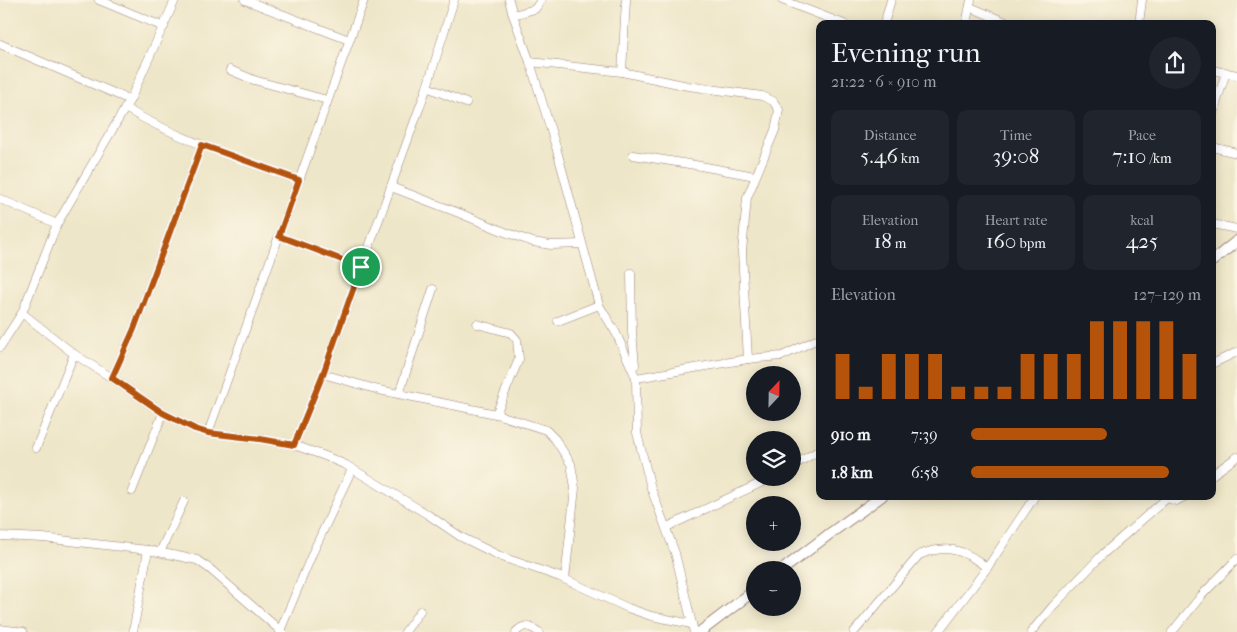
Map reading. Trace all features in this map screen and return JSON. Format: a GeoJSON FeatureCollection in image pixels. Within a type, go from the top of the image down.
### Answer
{"type":"FeatureCollection","features":[{"type":"Feature","properties":{"kind":"street"},"geometry":{"type":"LineString","coordinates":[[98,0],[164,27]]}},
{"type":"Feature","properties":{"kind":"street"},"geometry":{"type":"LineString","coordinates":[[0,347],[22,313],[57,224],[130,100],[175,0]]}},
{"type":"Feature","properties":{"kind":"street"},"geometry":{"type":"LineString","coordinates":[[245,0],[262,3],[350,40]]}},
{"type":"Feature","properties":{"kind":"street"},"geometry":{"type":"LineString","coordinates":[[208,433],[364,0]]}},
{"type":"Feature","properties":{"kind":"street"},"geometry":{"type":"LineString","coordinates":[[294,445],[323,374],[427,87],[454,0]]}},
{"type":"Feature","properties":{"kind":"street"},"geometry":{"type":"LineString","coordinates":[[509,0],[556,147],[599,304],[616,333],[636,378],[637,433],[651,488],[667,527],[696,630]]}},
{"type":"Feature","properties":{"kind":"street"},"geometry":{"type":"LineString","coordinates":[[513,15],[534,9],[541,0]]}},
{"type":"Feature","properties":{"kind":"street"},"geometry":{"type":"LineString","coordinates":[[622,72],[626,0]]}},
{"type":"Feature","properties":{"kind":"street"},"geometry":{"type":"LineString","coordinates":[[782,0],[834,20]]}},
{"type":"Feature","properties":{"kind":"street"},"geometry":{"type":"LineString","coordinates":[[885,20],[891,0]]}},
{"type":"Feature","properties":{"kind":"street"},"geometry":{"type":"LineString","coordinates":[[1140,20],[1142,0]]}},
{"type":"Feature","properties":{"kind":"street"},"geometry":{"type":"LineString","coordinates":[[967,20],[970,3],[1002,20]]}},
{"type":"Feature","properties":{"kind":"street"},"geometry":{"type":"LineString","coordinates":[[0,44],[130,100]]}},
{"type":"Feature","properties":{"kind":"street"},"geometry":{"type":"LineString","coordinates":[[530,62],[622,72],[688,86],[762,96],[773,101],[779,110],[774,130],[747,198],[742,252],[748,360]]}},
{"type":"Feature","properties":{"kind":"street"},"geometry":{"type":"LineString","coordinates":[[230,70],[254,80],[327,100]]}},
{"type":"Feature","properties":{"kind":"street"},"geometry":{"type":"LineString","coordinates":[[1216,71],[1237,75]]}},
{"type":"Feature","properties":{"kind":"street"},"geometry":{"type":"LineString","coordinates":[[1216,104],[1226,72]]}},
{"type":"Feature","properties":{"kind":"street"},"geometry":{"type":"LineString","coordinates":[[427,87],[466,103]]}},
{"type":"Feature","properties":{"kind":"street"},"geometry":{"type":"LineString","coordinates":[[125,108],[158,126],[202,145],[299,180]]}},
{"type":"Feature","properties":{"kind":"street"},"geometry":{"type":"LineString","coordinates":[[112,378],[134,329],[202,145]]}},
{"type":"Feature","properties":{"kind":"street"},"geometry":{"type":"LineString","coordinates":[[1216,148],[1237,153]]}},
{"type":"Feature","properties":{"kind":"street"},"geometry":{"type":"LineString","coordinates":[[633,155],[755,176]]}},
{"type":"Feature","properties":{"kind":"street"},"geometry":{"type":"LineString","coordinates":[[390,188],[533,242],[582,244]]}},
{"type":"Feature","properties":{"kind":"street"},"geometry":{"type":"LineString","coordinates":[[0,199],[57,224]]}},
{"type":"Feature","properties":{"kind":"street"},"geometry":{"type":"LineString","coordinates":[[1216,225],[1237,229]]}},
{"type":"Feature","properties":{"kind":"street"},"geometry":{"type":"LineString","coordinates":[[279,236],[361,267]]}},
{"type":"Feature","properties":{"kind":"street"},"geometry":{"type":"LineString","coordinates":[[1216,258],[1237,241]]}},
{"type":"Feature","properties":{"kind":"street"},"geometry":{"type":"LineString","coordinates":[[631,273],[632,332],[635,365]]}},
{"type":"Feature","properties":{"kind":"street"},"geometry":{"type":"LineString","coordinates":[[398,394],[432,289]]}},
{"type":"Feature","properties":{"kind":"street"},"geometry":{"type":"LineString","coordinates":[[558,321],[599,304]]}},
{"type":"Feature","properties":{"kind":"street"},"geometry":{"type":"LineString","coordinates":[[22,313],[74,354],[163,413],[195,429],[208,433],[294,445],[325,456],[352,469],[427,514],[461,537],[502,557],[566,579],[628,608],[696,630]]}},
{"type":"Feature","properties":{"kind":"street"},"geometry":{"type":"LineString","coordinates":[[477,324],[511,334],[517,340],[519,359],[496,414]]}},
{"type":"Feature","properties":{"kind":"street"},"geometry":{"type":"LineString","coordinates":[[616,333],[632,332]]}},
{"type":"Feature","properties":{"kind":"street"},"geometry":{"type":"LineString","coordinates":[[636,378],[782,356],[816,340]]}},
{"type":"Feature","properties":{"kind":"street"},"geometry":{"type":"LineString","coordinates":[[1216,362],[1237,352]]}},
{"type":"Feature","properties":{"kind":"street"},"geometry":{"type":"LineString","coordinates":[[36,448],[74,354]]}},
{"type":"Feature","properties":{"kind":"street"},"geometry":{"type":"LineString","coordinates":[[323,374],[379,390],[496,414],[546,430],[555,438],[571,464],[575,488],[566,579]]}},
{"type":"Feature","properties":{"kind":"street"},"geometry":{"type":"LineString","coordinates":[[132,491],[163,413]]}},
{"type":"Feature","properties":{"kind":"street"},"geometry":{"type":"LineString","coordinates":[[801,461],[816,452]]}},
{"type":"Feature","properties":{"kind":"street"},"geometry":{"type":"LineString","coordinates":[[1216,473],[1237,457]]}},
{"type":"Feature","properties":{"kind":"street"},"geometry":{"type":"LineString","coordinates":[[0,536],[43,538],[148,550],[198,560],[281,631],[313,552],[352,469]]}},
{"type":"Feature","properties":{"kind":"street"},"geometry":{"type":"LineString","coordinates":[[667,527],[755,486]]}},
{"type":"Feature","properties":{"kind":"street"},"geometry":{"type":"LineString","coordinates":[[794,561],[876,500]]}},
{"type":"Feature","properties":{"kind":"street"},"geometry":{"type":"LineString","coordinates":[[938,632],[986,568],[1032,500]]}},
{"type":"Feature","properties":{"kind":"street"},"geometry":{"type":"LineString","coordinates":[[1031,632],[1053,606],[1104,554],[1163,500]]}},
{"type":"Feature","properties":{"kind":"street"},"geometry":{"type":"LineString","coordinates":[[160,552],[184,501]]}},
{"type":"Feature","properties":{"kind":"street"},"geometry":{"type":"LineString","coordinates":[[854,632],[918,555],[930,550],[956,549],[975,558],[986,568]]}},
{"type":"Feature","properties":{"kind":"street"},"geometry":{"type":"LineString","coordinates":[[133,632],[148,550]]}},
{"type":"Feature","properties":{"kind":"street"},"geometry":{"type":"LineString","coordinates":[[1176,631],[1202,595],[1237,559]]}},
{"type":"Feature","properties":{"kind":"street"},"geometry":{"type":"LineString","coordinates":[[696,630],[746,596]]}},
{"type":"Feature","properties":{"kind":"street"},"geometry":{"type":"LineString","coordinates":[[405,632],[420,611]]}},
{"type":"Feature","properties":{"kind":"street"},"geometry":{"type":"LineString","coordinates":[[516,632],[522,626],[528,625],[539,632]]}},
{"type":"Feature","properties":{"kind":"street"},"geometry":{"type":"LineString","coordinates":[[0,629],[23,632]]}},
{"type":"Feature","properties":{"kind":"route"},"geometry":{"type":"LineString","coordinates":[[202,145],[299,180],[279,236],[361,267],[323,374],[294,445],[208,433],[195,429],[163,413],[112,378],[134,329],[202,145]]}}]}
